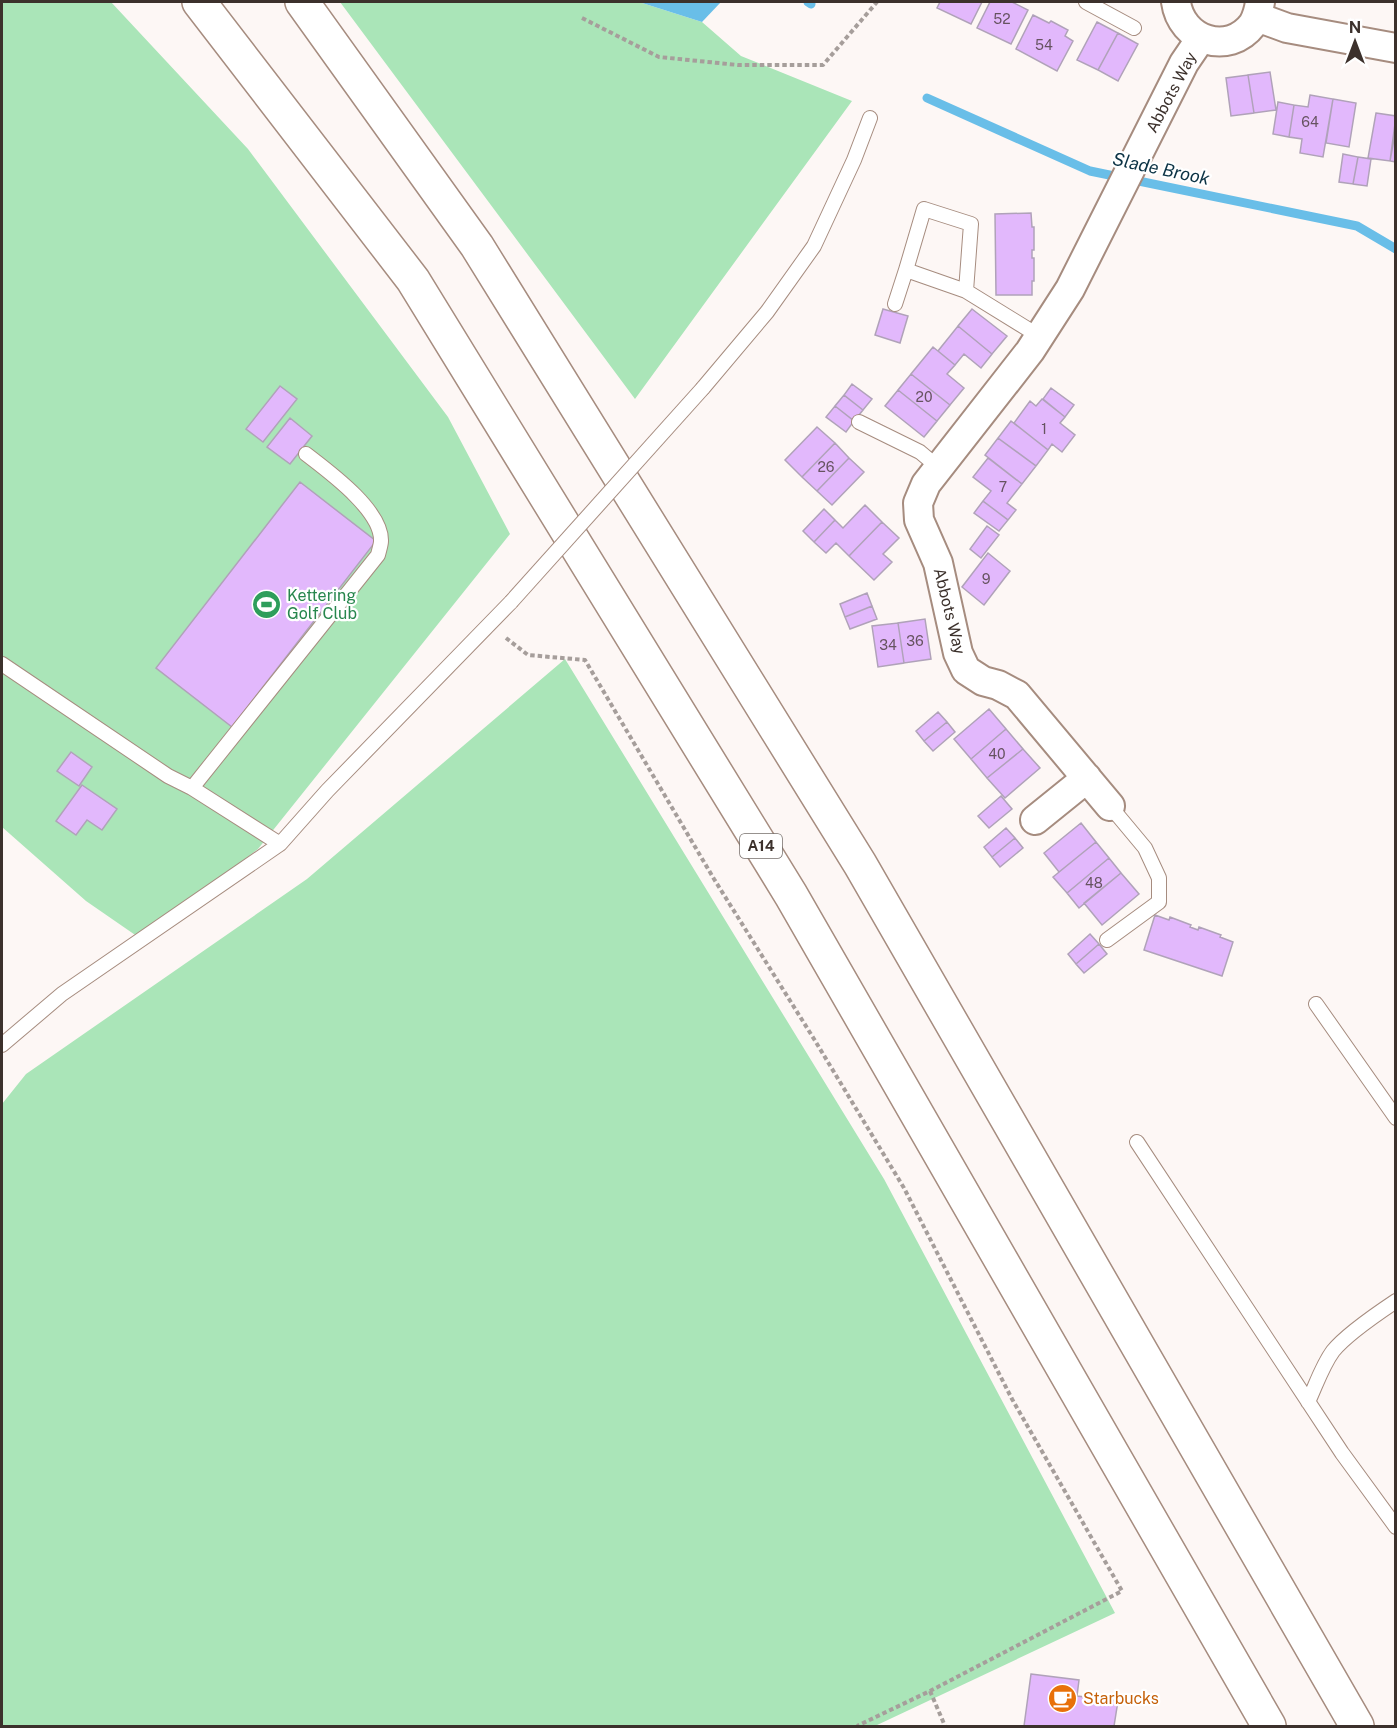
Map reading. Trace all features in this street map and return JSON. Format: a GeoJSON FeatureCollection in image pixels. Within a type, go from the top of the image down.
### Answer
{"type":"FeatureCollection","features":[{"type":"Feature","properties":{"kind":"highway","name":"A14"},"geometry":{"type":"LineString","coordinates":[[199,2],[419,290],[791,895],[1269,1726]]}},
{"type":"Feature","properties":{"kind":"highway"},"geometry":{"type":"LineString","coordinates":[[302,2],[477,246],[860,864],[1357,1726]]}},
{"type":"Feature","properties":{"kind":"street"},"geometry":{"type":"LineString","coordinates":[[1176,2],[1177,11],[1183,23],[1192,33],[1217,42],[1230,40],[1242,34],[1251,26],[1259,9],[1287,28],[1395,48]]}},
{"type":"Feature","properties":{"kind":"street","name":"Abbots Way"},"geometry":{"type":"LineString","coordinates":[[1110,806],[1017,695],[998,685],[983,681],[966,670],[958,653],[939,563],[919,520],[918,503],[926,484],[1039,336],[1070,289],[1184,63],[1201,38]]}},
{"type":"Feature","properties":{"kind":"street"},"geometry":{"type":"LineString","coordinates":[[1035,820],[1087,778]]}},
{"type":"Feature","properties":{"kind":"lane"},"geometry":{"type":"LineString","coordinates":[[1086,2],[1134,28]]}},
{"type":"Feature","properties":{"kind":"lane"},"geometry":{"type":"LineString","coordinates":[[2,1045],[62,994],[280,844],[327,790],[511,602],[703,388],[767,312],[814,246],[854,160],[870,118]]}},
{"type":"Feature","properties":{"kind":"lane"},"geometry":{"type":"LineString","coordinates":[[896,304],[924,210],[971,224],[966,291]]}},
{"type":"Feature","properties":{"kind":"lane"},"geometry":{"type":"LineString","coordinates":[[906,270],[966,291],[1039,336]]}},
{"type":"Feature","properties":{"kind":"lane"},"geometry":{"type":"LineString","coordinates":[[859,422],[920,452],[939,468]]}},
{"type":"Feature","properties":{"kind":"lane"},"geometry":{"type":"LineString","coordinates":[[192,788],[378,555],[381,539],[377,524],[363,505],[343,485],[306,454]]}},
{"type":"Feature","properties":{"kind":"lane"},"geometry":{"type":"LineString","coordinates":[[2,663],[168,776],[192,788],[280,844]]}},
{"type":"Feature","properties":{"kind":"lane","name":"Abbots Way"},"geometry":{"type":"LineString","coordinates":[[1107,940],[1159,902],[1159,878],[1145,848],[1110,806]]}},
{"type":"Feature","properties":{"kind":"lane"},"geometry":{"type":"LineString","coordinates":[[1316,1004],[1395,1118]]}},
{"type":"Feature","properties":{"kind":"lane"},"geometry":{"type":"LineString","coordinates":[[1137,1142],[1341,1453],[1395,1527]]}},
{"type":"Feature","properties":{"kind":"lane"},"geometry":{"type":"LineString","coordinates":[[1308,1402],[1320,1374],[1334,1351],[1373,1316],[1395,1300]]}},
{"type":"Feature","properties":{"kind":"path"},"geometry":{"type":"LineString","coordinates":[[582,18],[659,57],[738,65],[823,65],[877,2]]}},
{"type":"Feature","properties":{"kind":"path"},"geometry":{"type":"LineString","coordinates":[[513,644],[528,655],[585,660],[714,879],[814,1039],[903,1188],[1012,1399],[1122,1591],[930,1691],[857,1726]]}},
{"type":"Feature","properties":{"kind":"path"},"geometry":{"type":"LineString","coordinates":[[930,1691],[945,1726]]}},
{"type":"Feature","properties":{"kind":"green space","name":"Kettering Golf Club"},"geometry":{"type":"Polygon","coordinates":[[[2,2],[111,2],[248,149],[448,417],[510,534],[258,849],[141,939],[86,901],[2,827],[2,2]]]}},
{"type":"Feature","properties":{"kind":"green space"},"geometry":{"type":"Polygon","coordinates":[[[340,2],[639,2],[702,22],[741,56],[852,101],[635,399],[340,2]]]}},
{"type":"Feature","properties":{"kind":"green space"},"geometry":{"type":"Polygon","coordinates":[[[565,659],[884,1179],[1115,1613],[875,1726],[2,1726],[2,1104],[26,1074],[307,879],[565,659]]]}},
{"type":"Feature","properties":{"kind":"water"},"geometry":{"type":"Polygon","coordinates":[[[639,2],[721,2],[702,22],[639,2]]]}},
{"type":"Feature","properties":{"kind":"building"},"geometry":{"type":"Polygon","coordinates":[[[940,2],[982,2],[971,24],[937,8],[940,2]]]}},
{"type":"Feature","properties":{"kind":"building"},"geometry":{"type":"Polygon","coordinates":[[[990,2],[1012,2],[1028,10],[1011,44],[977,28],[990,2]]]}},
{"type":"Feature","properties":{"kind":"building"},"geometry":{"type":"Polygon","coordinates":[[[1033,15],[1068,30],[1065,36],[1073,41],[1057,71],[1016,49],[1033,15]]]}},
{"type":"Feature","properties":{"kind":"building"},"geometry":{"type":"Polygon","coordinates":[[[1097,22],[1118,33],[1098,70],[1077,60],[1097,22]]]}},
{"type":"Feature","properties":{"kind":"building"},"geometry":{"type":"Polygon","coordinates":[[[1118,33],[1138,44],[1118,81],[1098,70],[1118,33]]]}},
{"type":"Feature","properties":{"kind":"building"},"geometry":{"type":"Polygon","coordinates":[[[1270,72],[1276,110],[1254,113],[1248,75],[1270,72]]]}},
{"type":"Feature","properties":{"kind":"building"},"geometry":{"type":"Polygon","coordinates":[[[1248,75],[1254,113],[1231,116],[1226,78],[1248,75]]]}},
{"type":"Feature","properties":{"kind":"building"},"geometry":{"type":"Polygon","coordinates":[[[1310,95],[1333,99],[1323,157],[1300,153],[1302,139],[1289,137],[1294,105],[1308,107],[1310,95]]]}},
{"type":"Feature","properties":{"kind":"building"},"geometry":{"type":"Polygon","coordinates":[[[1333,99],[1356,103],[1349,147],[1326,143],[1333,99]]]}},
{"type":"Feature","properties":{"kind":"building"},"geometry":{"type":"Polygon","coordinates":[[[1278,102],[1294,105],[1289,137],[1273,134],[1278,102]]]}},
{"type":"Feature","properties":{"kind":"building"},"geometry":{"type":"Polygon","coordinates":[[[1376,113],[1396,116],[1390,161],[1368,158],[1376,113]]]}},
{"type":"Feature","properties":{"kind":"building"},"geometry":{"type":"Polygon","coordinates":[[[1396,128],[1396,162],[1390,161],[1396,128]]]}},
{"type":"Feature","properties":{"kind":"building"},"geometry":{"type":"Polygon","coordinates":[[[1343,154],[1358,157],[1353,184],[1339,182],[1343,154]]]}},
{"type":"Feature","properties":{"kind":"building"},"geometry":{"type":"Polygon","coordinates":[[[1358,157],[1371,159],[1367,186],[1353,184],[1358,157]]]}},
{"type":"Feature","properties":{"kind":"building"},"geometry":{"type":"Polygon","coordinates":[[[1031,213],[1032,227],[1034,227],[1032,295],[996,295],[995,214],[1031,213]]]}},
{"type":"Feature","properties":{"kind":"building"},"geometry":{"type":"Polygon","coordinates":[[[883,309],[908,316],[900,343],[875,335],[883,309]]]}},
{"type":"Feature","properties":{"kind":"building"},"geometry":{"type":"Polygon","coordinates":[[[972,309],[1007,336],[992,354],[958,326],[972,309]]]}},
{"type":"Feature","properties":{"kind":"building"},"geometry":{"type":"Polygon","coordinates":[[[958,326],[992,354],[981,368],[964,354],[955,365],[938,351],[958,326]]]}},
{"type":"Feature","properties":{"kind":"building"},"geometry":{"type":"Polygon","coordinates":[[[933,347],[955,365],[947,374],[964,388],[950,405],[911,374],[933,347]]]}},
{"type":"Feature","properties":{"kind":"building"},"geometry":{"type":"Polygon","coordinates":[[[911,374],[950,405],[937,421],[898,390],[911,374]]]}},
{"type":"Feature","properties":{"kind":"building"},"geometry":{"type":"Polygon","coordinates":[[[852,384],[872,399],[863,410],[844,395],[852,384]]]}},
{"type":"Feature","properties":{"kind":"building"},"geometry":{"type":"Polygon","coordinates":[[[280,386],[297,399],[263,442],[246,429],[280,386]]]}},
{"type":"Feature","properties":{"kind":"building"},"geometry":{"type":"Polygon","coordinates":[[[1051,388],[1074,405],[1065,417],[1043,399],[1051,388]]]}},
{"type":"Feature","properties":{"kind":"building"},"geometry":{"type":"Polygon","coordinates":[[[898,390],[937,421],[924,437],[885,406],[898,390]]]}},
{"type":"Feature","properties":{"kind":"building"},"geometry":{"type":"Polygon","coordinates":[[[844,395],[863,410],[854,421],[835,406],[844,395]]]}},
{"type":"Feature","properties":{"kind":"building"},"geometry":{"type":"Polygon","coordinates":[[[1042,399],[1065,417],[1060,423],[1075,435],[1062,452],[1052,444],[1048,450],[1014,423],[1030,401],[1036,406],[1042,399]]]}},
{"type":"Feature","properties":{"kind":"building"},"geometry":{"type":"Polygon","coordinates":[[[835,406],[854,421],[846,432],[826,417],[835,406]]]}},
{"type":"Feature","properties":{"kind":"building"},"geometry":{"type":"Polygon","coordinates":[[[290,418],[312,436],[290,464],[267,447],[290,418]]]}},
{"type":"Feature","properties":{"kind":"building"},"geometry":{"type":"Polygon","coordinates":[[[1011,421],[1048,450],[1036,466],[998,438],[1011,421]]]}},
{"type":"Feature","properties":{"kind":"building"},"geometry":{"type":"Polygon","coordinates":[[[817,427],[835,443],[802,477],[785,460],[817,427]]]}},
{"type":"Feature","properties":{"kind":"building"},"geometry":{"type":"Polygon","coordinates":[[[998,438],[1036,466],[1022,484],[985,455],[998,438]]]}},
{"type":"Feature","properties":{"kind":"building"},"geometry":{"type":"Polygon","coordinates":[[[835,443],[849,458],[817,491],[802,477],[835,443]]]}},
{"type":"Feature","properties":{"kind":"building"},"geometry":{"type":"Polygon","coordinates":[[[849,458],[864,472],[832,505],[817,491],[849,458]]]}},
{"type":"Feature","properties":{"kind":"building"},"geometry":{"type":"Polygon","coordinates":[[[988,458],[1022,484],[1007,503],[1016,510],[1008,520],[983,501],[991,491],[973,477],[988,458]]]}},
{"type":"Feature","properties":{"kind":"building","name":"Kettering Golf Club"},"geometry":{"type":"Polygon","coordinates":[[[300,482],[376,541],[232,727],[156,668],[300,482]]]}},
{"type":"Feature","properties":{"kind":"building"},"geometry":{"type":"Polygon","coordinates":[[[983,501],[1008,520],[999,531],[974,513],[983,501]]]}},
{"type":"Feature","properties":{"kind":"building"},"geometry":{"type":"Polygon","coordinates":[[[865,505],[882,522],[849,556],[836,543],[826,553],[814,542],[835,520],[843,528],[865,505]]]}},
{"type":"Feature","properties":{"kind":"building"},"geometry":{"type":"Polygon","coordinates":[[[824,509],[835,520],[814,542],[803,531],[824,509]]]}},
{"type":"Feature","properties":{"kind":"building"},"geometry":{"type":"Polygon","coordinates":[[[882,522],[899,538],[883,554],[892,562],[874,580],[849,556],[882,522]]]}},
{"type":"Feature","properties":{"kind":"building"},"geometry":{"type":"Polygon","coordinates":[[[987,526],[999,535],[981,558],[970,549],[987,526]]]}},
{"type":"Feature","properties":{"kind":"building"},"geometry":{"type":"Polygon","coordinates":[[[988,553],[1010,571],[984,605],[962,587],[988,553]]]}},
{"type":"Feature","properties":{"kind":"building"},"geometry":{"type":"Polygon","coordinates":[[[867,593],[872,606],[845,617],[840,604],[867,593]]]}},
{"type":"Feature","properties":{"kind":"building"},"geometry":{"type":"Polygon","coordinates":[[[872,606],[877,619],[850,629],[845,617],[872,606]]]}},
{"type":"Feature","properties":{"kind":"building"},"geometry":{"type":"Polygon","coordinates":[[[925,619],[931,659],[904,663],[898,623],[925,619]]]}},
{"type":"Feature","properties":{"kind":"building"},"geometry":{"type":"Polygon","coordinates":[[[898,623],[904,663],[878,667],[872,626],[898,623]]]}},
{"type":"Feature","properties":{"kind":"building"},"geometry":{"type":"Polygon","coordinates":[[[989,709],[1006,729],[971,759],[954,739],[989,709]]]}},
{"type":"Feature","properties":{"kind":"building"},"geometry":{"type":"Polygon","coordinates":[[[938,712],[947,722],[924,741],[916,731],[938,712]]]}},
{"type":"Feature","properties":{"kind":"building"},"geometry":{"type":"Polygon","coordinates":[[[947,722],[955,732],[933,751],[924,741],[947,722]]]}},
{"type":"Feature","properties":{"kind":"building"},"geometry":{"type":"Polygon","coordinates":[[[1006,729],[1023,749],[987,778],[971,759],[1006,729]]]}},
{"type":"Feature","properties":{"kind":"building"},"geometry":{"type":"Polygon","coordinates":[[[1023,749],[1040,768],[1005,798],[987,778],[1023,749]]]}},
{"type":"Feature","properties":{"kind":"building"},"geometry":{"type":"Polygon","coordinates":[[[71,752],[92,767],[79,786],[57,771],[71,752]]]}},
{"type":"Feature","properties":{"kind":"building"},"geometry":{"type":"Polygon","coordinates":[[[82,785],[117,809],[102,830],[87,820],[76,835],[56,821],[82,785]]]}},
{"type":"Feature","properties":{"kind":"building"},"geometry":{"type":"Polygon","coordinates":[[[1001,796],[1012,809],[989,828],[978,816],[1001,796]]]}},
{"type":"Feature","properties":{"kind":"building"},"geometry":{"type":"Polygon","coordinates":[[[1081,823],[1096,842],[1059,872],[1044,853],[1081,823]]]}},
{"type":"Feature","properties":{"kind":"building"},"geometry":{"type":"Polygon","coordinates":[[[1006,828],[1015,838],[992,857],[984,847],[1006,828]]]}},
{"type":"Feature","properties":{"kind":"building"},"geometry":{"type":"Polygon","coordinates":[[[1015,838],[1023,848],[1000,867],[992,857],[1015,838]]]}},
{"type":"Feature","properties":{"kind":"building"},"geometry":{"type":"Polygon","coordinates":[[[1096,842],[1109,858],[1067,893],[1053,877],[1096,842]]]}},
{"type":"Feature","properties":{"kind":"building"},"geometry":{"type":"Polygon","coordinates":[[[1109,858],[1121,873],[1079,908],[1067,893],[1109,858]]]}},
{"type":"Feature","properties":{"kind":"building"},"geometry":{"type":"Polygon","coordinates":[[[1121,873],[1139,894],[1102,925],[1084,903],[1121,873]]]}},
{"type":"Feature","properties":{"kind":"building"},"geometry":{"type":"Polygon","coordinates":[[[1155,915],[1169,920],[1170,917],[1198,930],[1199,927],[1233,942],[1222,976],[1144,950],[1155,915]]]}},
{"type":"Feature","properties":{"kind":"building"},"geometry":{"type":"Polygon","coordinates":[[[1090,934],[1099,944],[1076,964],[1068,954],[1090,934]]]}},
{"type":"Feature","properties":{"kind":"building"},"geometry":{"type":"Polygon","coordinates":[[[1099,944],[1107,954],[1084,973],[1076,964],[1099,944]]]}},
{"type":"Feature","properties":{"kind":"building","name":"Starbucks"},"geometry":{"type":"Polygon","coordinates":[[[1031,1674],[1079,1680],[1077,1696],[1118,1701],[1114,1726],[1024,1726],[1031,1674]]]}},
{"type":"Feature","properties":{"kind":"waterway","name":"Slade Brook"},"geometry":{"type":"LineString","coordinates":[[927,98],[1090,171],[1357,226],[1396,249]]}},
{"type":"Feature","properties":{"kind":"place","name":"Kettering Golf Club"},"geometry":{"type":"Point","coordinates":[266,604]}},
{"type":"Feature","properties":{"kind":"place","name":"Starbucks"},"geometry":{"type":"Point","coordinates":[1062,1698]}}]}
